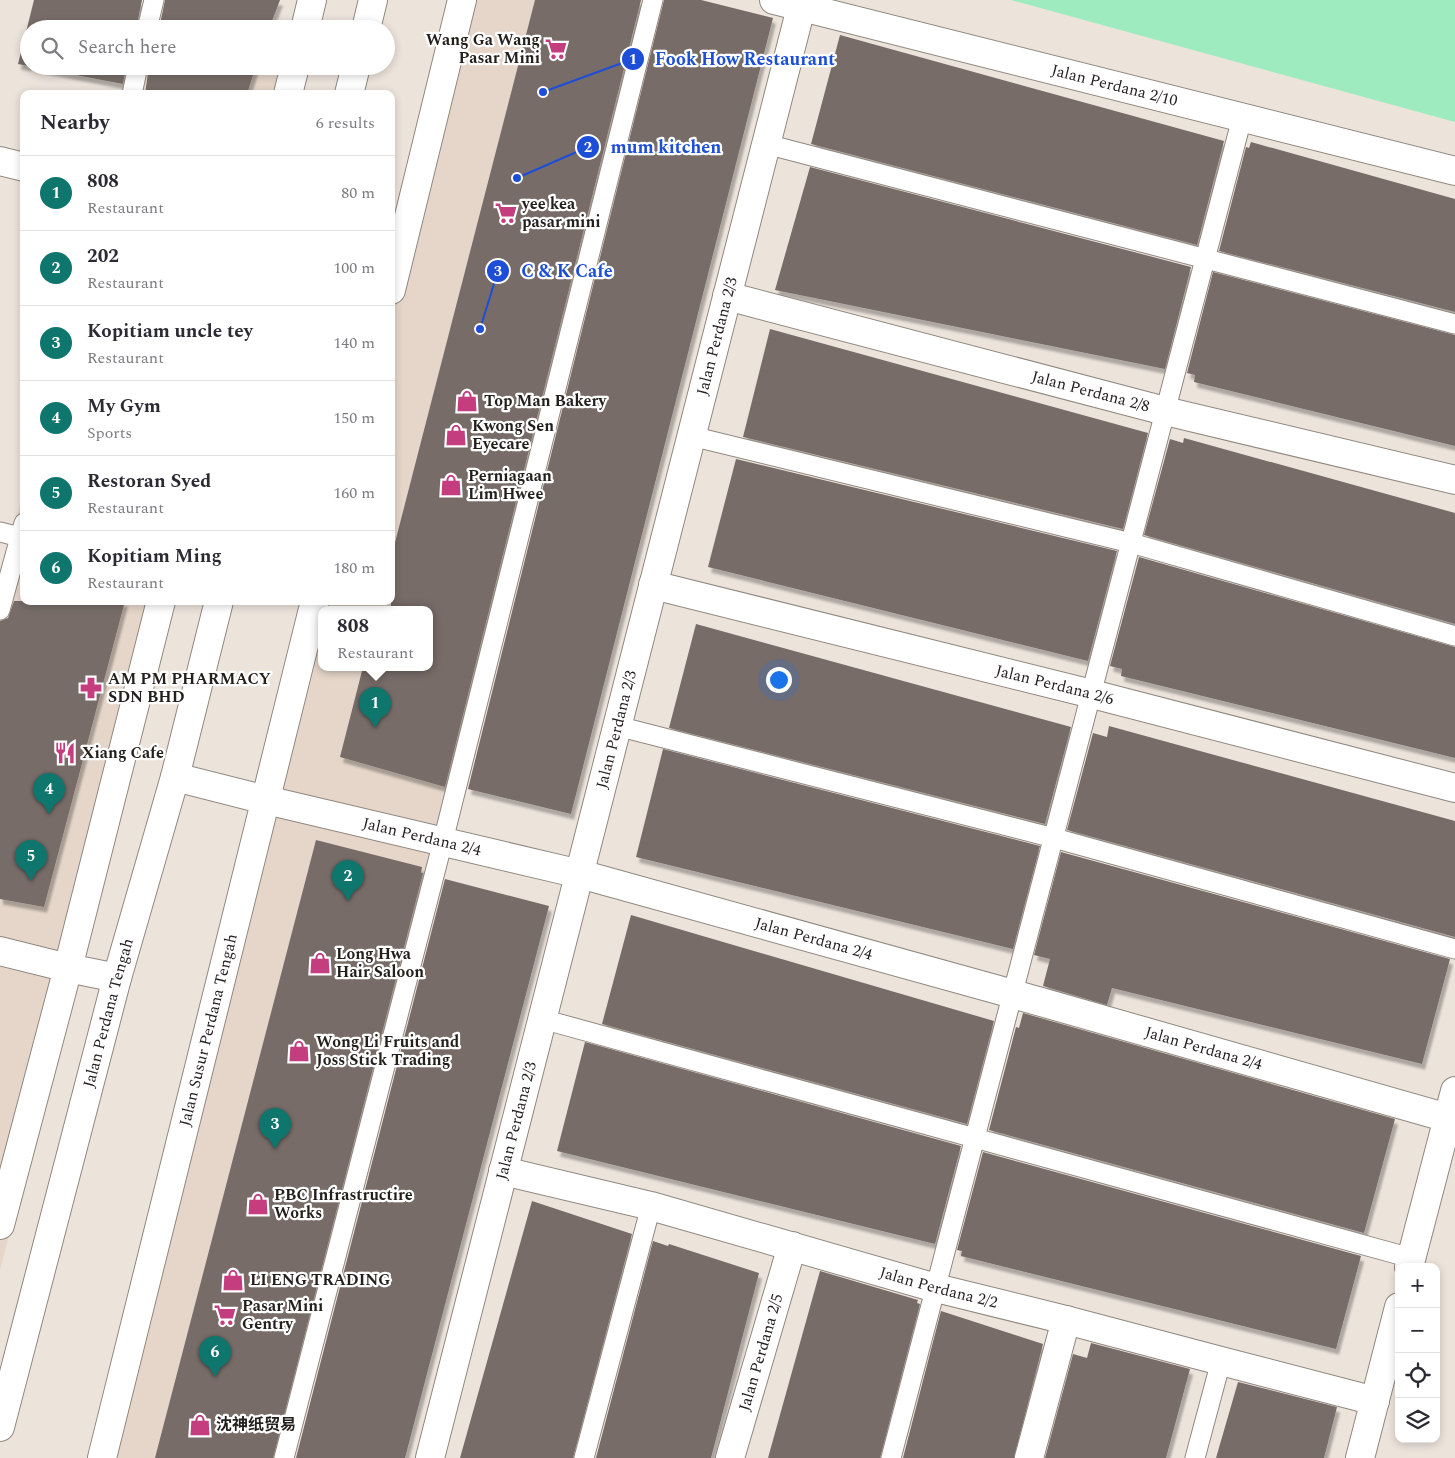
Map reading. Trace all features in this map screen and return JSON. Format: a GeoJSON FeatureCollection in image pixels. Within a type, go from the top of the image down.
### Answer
{"type":"FeatureCollection","features":[{"type":"Feature","properties":{"kind":"street"},"geometry":{"type":"LineString","coordinates":[[307,20],[312,0]]}},
{"type":"Feature","properties":{"kind":"street"},"geometry":{"type":"LineString","coordinates":[[368,20],[373,0]]}},
{"type":"Feature","properties":{"kind":"street"},"geometry":{"type":"LineString","coordinates":[[395,274],[462,0]]}},
{"type":"Feature","properties":{"kind":"street","name":"Jalan Perdana 2/10"},"geometry":{"type":"LineString","coordinates":[[774,0],[802,3],[1242,118],[1455,171]]}},
{"type":"Feature","properties":{"kind":"street","name":"Jalan Perdana 2/3"},"geometry":{"type":"LineString","coordinates":[[430,1458],[802,3]]}},
{"type":"Feature","properties":{"kind":"street"},"geometry":{"type":"LineString","coordinates":[[289,90],[293,75]]}},
{"type":"Feature","properties":{"kind":"street"},"geometry":{"type":"LineString","coordinates":[[349,90],[353,75]]}},
{"type":"Feature","properties":{"kind":"street"},"geometry":{"type":"LineString","coordinates":[[0,161],[20,166]]}},
{"type":"Feature","properties":{"kind":"street","name":"Jalan Perdana 2/8"},"geometry":{"type":"LineString","coordinates":[[727,296],[1165,411],[1455,480]]}},
{"type":"Feature","properties":{"kind":"street","name":"Jalan Perdana 2/6"},"geometry":{"type":"LineString","coordinates":[[653,585],[1092,694],[1455,788]]}},
{"type":"Feature","properties":{"kind":"street"},"geometry":{"type":"LineString","coordinates":[[0,1226],[160,605]]}},
{"type":"Feature","properties":{"kind":"street","name":"Jalan Perdana Tengah"},"geometry":{"type":"LineString","coordinates":[[0,1427],[117,978],[175,777],[218,605]]}},
{"type":"Feature","properties":{"kind":"street","name":"Jalan Susur Perdana Tengah"},"geometry":{"type":"LineString","coordinates":[[102,1458],[314,605]]}},
{"type":"Feature","properties":{"kind":"street","name":"Jalan Perdana 2/4"},"geometry":{"type":"LineString","coordinates":[[175,777],[580,874],[1013,994],[1452,1119]]}},
{"type":"Feature","properties":{"kind":"street"},"geometry":{"type":"LineString","coordinates":[[0,950],[68,968],[117,978]]}},
{"type":"Feature","properties":{"kind":"street"},"geometry":{"type":"LineString","coordinates":[[1410,1262],[1452,1119],[1455,1091]]}},
{"type":"Feature","properties":{"kind":"street","name":"Jalan Perdana 2/2"},"geometry":{"type":"LineString","coordinates":[[503,1171],[651,1206],[936,1288],[1375,1401]]}},
{"type":"Feature","properties":{"kind":"street","name":"Jalan Perdana 2/5"},"geometry":{"type":"LineString","coordinates":[[730,1458],[792,1246]]}},
{"type":"Feature","properties":{"kind":"street"},"geometry":{"type":"LineString","coordinates":[[1360,1458],[1399,1308]]}},
{"type":"Feature","properties":{"kind":"street"},"geometry":{"type":"LineString","coordinates":[[1029,1458],[1066,1320]]}},
{"type":"Feature","properties":{"kind":"lane"},"geometry":{"type":"LineString","coordinates":[[149,20],[154,0]]}},
{"type":"Feature","properties":{"kind":"lane"},"geometry":{"type":"LineString","coordinates":[[284,1458],[443,841],[652,0]]}},
{"type":"Feature","properties":{"kind":"lane"},"geometry":{"type":"LineString","coordinates":[[133,90],[136,75]]}},
{"type":"Feature","properties":{"kind":"lane"},"geometry":{"type":"LineString","coordinates":[[892,1458],[1242,118]]}},
{"type":"Feature","properties":{"kind":"lane"},"geometry":{"type":"LineString","coordinates":[[766,144],[1455,324]]}},
{"type":"Feature","properties":{"kind":"lane"},"geometry":{"type":"LineString","coordinates":[[691,436],[1131,543],[1455,636]]}},
{"type":"Feature","properties":{"kind":"lane"},"geometry":{"type":"LineString","coordinates":[[0,532],[20,532]]}},
{"type":"Feature","properties":{"kind":"lane"},"geometry":{"type":"LineString","coordinates":[[0,610],[20,542]]}},
{"type":"Feature","properties":{"kind":"lane"},"geometry":{"type":"LineString","coordinates":[[617,726],[1054,838],[1455,949]]}},
{"type":"Feature","properties":{"kind":"lane"},"geometry":{"type":"LineString","coordinates":[[542,1019],[976,1138],[1410,1262]]}},
{"type":"Feature","properties":{"kind":"lane"},"geometry":{"type":"LineString","coordinates":[[584,1458],[651,1206]]}},
{"type":"Feature","properties":{"kind":"lane"},"geometry":{"type":"LineString","coordinates":[[1195,1458],[1221,1361]]}},
{"type":"Feature","properties":{"kind":"shaded area"},"geometry":{"type":"Polygon","coordinates":[[[448,0],[660,0],[292,1458],[89,1458],[182,1080],[262,771],[302,605],[395,605],[395,218],[448,0]]]}},
{"type":"Feature","properties":{"kind":"shaded area"},"geometry":{"type":"Polygon","coordinates":[[[127,75],[305,75],[301,90],[124,90],[127,75]]]}},
{"type":"Feature","properties":{"kind":"shaded area"},"geometry":{"type":"Polygon","coordinates":[[[20,504],[20,605],[170,605],[71,1001],[0,1270],[0,578],[20,504]]]}},
{"type":"Feature","properties":{"kind":"green space"},"geometry":{"type":"Polygon","coordinates":[[[1011,0],[1455,0],[1455,122],[1011,0]]]}},
{"type":"Feature","properties":{"kind":"building"},"geometry":{"type":"Polygon","coordinates":[[[34,0],[142,0],[138,20],[29,20],[34,0]]]}},
{"type":"Feature","properties":{"kind":"building"},"geometry":{"type":"Polygon","coordinates":[[[165,0],[280,0],[272,20],[161,20],[165,0]]]}},
{"type":"Feature","properties":{"kind":"building"},"geometry":{"type":"Polygon","coordinates":[[[535,0],[641,0],[445,787],[340,757],[362,671],[433,671],[433,606],[391,606],[395,605],[395,542],[535,0]]]}},
{"type":"Feature","properties":{"kind":"building"},"geometry":{"type":"Polygon","coordinates":[[[664,0],[701,0],[773,18],[571,814],[468,789],[664,0]]]}},
{"type":"Feature","properties":{"kind":"building"},"geometry":{"type":"Polygon","coordinates":[[[840,35],[1224,141],[1197,245],[811,144],[840,35]]]}},
{"type":"Feature","properties":{"kind":"building"},"geometry":{"type":"Polygon","coordinates":[[[76,75],[124,75],[123,84],[76,75]]]}},
{"type":"Feature","properties":{"kind":"building"},"geometry":{"type":"Polygon","coordinates":[[[148,75],[253,75],[248,90],[146,90],[148,75]]]}},
{"type":"Feature","properties":{"kind":"building"},"geometry":{"type":"Polygon","coordinates":[[[1251,142],[1455,199],[1455,312],[1219,251],[1246,147],[1249,148],[1251,142]]]}},
{"type":"Feature","properties":{"kind":"building"},"geometry":{"type":"Polygon","coordinates":[[[810,167],[1191,267],[1165,369],[775,290],[810,167]]]}},
{"type":"Feature","properties":{"kind":"building"},"geometry":{"type":"Polygon","coordinates":[[[1213,272],[1455,335],[1455,446],[1194,382],[1195,375],[1187,373],[1213,272]]]}},
{"type":"Feature","properties":{"kind":"building"},"geometry":{"type":"Polygon","coordinates":[[[770,329],[1148,433],[1123,529],[743,437],[770,329]]]}},
{"type":"Feature","properties":{"kind":"building"},"geometry":{"type":"Polygon","coordinates":[[[1184,438],[1455,513],[1455,624],[1144,535],[1170,439],[1183,443],[1184,438]]]}},
{"type":"Feature","properties":{"kind":"building"},"geometry":{"type":"Polygon","coordinates":[[[736,459],[1117,551],[1088,661],[708,567],[736,459]]]}},
{"type":"Feature","properties":{"kind":"building"},"geometry":{"type":"Polygon","coordinates":[[[1139,557],[1455,647],[1455,758],[1121,676],[1122,669],[1110,666],[1139,557]]]}},
{"type":"Feature","properties":{"kind":"building"},"geometry":{"type":"Polygon","coordinates":[[[14,601],[20,601],[20,605],[124,605],[44,907],[0,899],[0,621],[8,618],[14,601]]]}},
{"type":"Feature","properties":{"kind":"building"},"geometry":{"type":"Polygon","coordinates":[[[696,624],[1071,727],[1045,824],[669,728],[696,624]]]}},
{"type":"Feature","properties":{"kind":"building"},"geometry":{"type":"Polygon","coordinates":[[[1109,726],[1455,821],[1455,937],[1067,830],[1093,733],[1107,737],[1109,726]]]}},
{"type":"Feature","properties":{"kind":"building"},"geometry":{"type":"Polygon","coordinates":[[[663,749],[1040,846],[1013,949],[636,857],[663,749]]]}},
{"type":"Feature","properties":{"kind":"building"},"geometry":{"type":"Polygon","coordinates":[[[316,840],[422,867],[421,873],[423,873],[273,1458],[155,1458],[316,840]]]}},
{"type":"Feature","properties":{"kind":"building"},"geometry":{"type":"Polygon","coordinates":[[[1061,852],[1450,959],[1422,1064],[1112,988],[1107,1005],[1043,986],[1050,959],[1034,955],[1061,852]]]}},
{"type":"Feature","properties":{"kind":"building"},"geometry":{"type":"Polygon","coordinates":[[[445,879],[549,906],[405,1458],[296,1458],[445,879]]]}},
{"type":"Feature","properties":{"kind":"building"},"geometry":{"type":"Polygon","coordinates":[[[631,915],[994,1021],[967,1124],[602,1024],[631,915]]]}},
{"type":"Feature","properties":{"kind":"building"},"geometry":{"type":"Polygon","coordinates":[[[1023,1013],[1395,1119],[1364,1233],[989,1130],[1016,1027],[1019,1028],[1023,1013]]]}},
{"type":"Feature","properties":{"kind":"building"},"geometry":{"type":"Polygon","coordinates":[[[585,1042],[961,1146],[935,1244],[557,1151],[585,1042]]]}},
{"type":"Feature","properties":{"kind":"building"},"geometry":{"type":"Polygon","coordinates":[[[983,1152],[1361,1256],[1336,1349],[961,1256],[962,1251],[957,1250],[983,1152]]]}},
{"type":"Feature","properties":{"kind":"building"},"geometry":{"type":"Polygon","coordinates":[[[532,1201],[632,1234],[573,1458],[460,1458],[532,1201]]]}},
{"type":"Feature","properties":{"kind":"building"},"geometry":{"type":"Polygon","coordinates":[[[653,1241],[668,1246],[669,1244],[759,1273],[711,1458],[596,1458],[653,1241]]]}},
{"type":"Feature","properties":{"kind":"building"},"geometry":{"type":"Polygon","coordinates":[[[820,1271],[918,1300],[917,1303],[920,1304],[880,1458],[768,1458],[820,1271]]]}},
{"type":"Feature","properties":{"kind":"building"},"geometry":{"type":"Polygon","coordinates":[[[941,1311],[1043,1344],[1014,1458],[903,1458],[941,1311]]]}},
{"type":"Feature","properties":{"kind":"building"},"geometry":{"type":"Polygon","coordinates":[[[1091,1343],[1190,1369],[1166,1458],[1045,1458],[1073,1354],[1087,1358],[1091,1343]]]}},
{"type":"Feature","properties":{"kind":"building"},"geometry":{"type":"Polygon","coordinates":[[[1238,1382],[1337,1407],[1324,1458],[1216,1458],[1238,1382]]]}},
{"type":"Feature","properties":{"kind":"place","name":"Wang Ga Wang Pasar Mini"},"geometry":{"type":"Point","coordinates":[556,49]}},
{"type":"Feature","properties":{"kind":"place","name":"Fook How Restaurant"},"geometry":{"type":"Point","coordinates":[543,92]}},
{"type":"Feature","properties":{"kind":"place","name":"mum kitchen"},"geometry":{"type":"Point","coordinates":[517,178]}},
{"type":"Feature","properties":{"kind":"place","name":"yee kea pasar mini"},"geometry":{"type":"Point","coordinates":[506,213]}},
{"type":"Feature","properties":{"kind":"place","name":"C & K Cafe"},"geometry":{"type":"Point","coordinates":[480,329]}},
{"type":"Feature","properties":{"kind":"place","name":"Top Man Bakery"},"geometry":{"type":"Point","coordinates":[467,401]}},
{"type":"Feature","properties":{"kind":"place","name":"Kwong Sen Eyecare"},"geometry":{"type":"Point","coordinates":[456,435]}},
{"type":"Feature","properties":{"kind":"place","name":"Perniagaan Lim Hwee"},"geometry":{"type":"Point","coordinates":[451,485]}},
{"type":"Feature","properties":{"kind":"place","name":"AM PM PHARMACY SDN BHD"},"geometry":{"type":"Point","coordinates":[91,688]}},
{"type":"Feature","properties":{"kind":"place","name":"808"},"geometry":{"type":"Point","coordinates":[375,728]}},
{"type":"Feature","properties":{"kind":"place","name":"Xiang Cafe"},"geometry":{"type":"Point","coordinates":[65,753]}},
{"type":"Feature","properties":{"kind":"place","name":"My Gym"},"geometry":{"type":"Point","coordinates":[49,814]}},
{"type":"Feature","properties":{"kind":"place","name":"Restoran Syed"},"geometry":{"type":"Point","coordinates":[31,881]}},
{"type":"Feature","properties":{"kind":"place","name":"202"},"geometry":{"type":"Point","coordinates":[348,901]}},
{"type":"Feature","properties":{"kind":"place","name":"Long Hwa Hair Saloon"},"geometry":{"type":"Point","coordinates":[320,963]}},
{"type":"Feature","properties":{"kind":"place","name":"Wong Li Fruits and Joss Stick Trading"},"geometry":{"type":"Point","coordinates":[299,1051]}},
{"type":"Feature","properties":{"kind":"place","name":"Kopitiam uncle tey"},"geometry":{"type":"Point","coordinates":[275,1149]}},
{"type":"Feature","properties":{"kind":"place","name":"PBC Infrastructire Works"},"geometry":{"type":"Point","coordinates":[258,1204]}},
{"type":"Feature","properties":{"kind":"place","name":"LI ENG TRADING"},"geometry":{"type":"Point","coordinates":[233,1280]}},
{"type":"Feature","properties":{"kind":"place","name":"Pasar Mini Gentry"},"geometry":{"type":"Point","coordinates":[225,1315]}},
{"type":"Feature","properties":{"kind":"place","name":"Kopitiam Ming"},"geometry":{"type":"Point","coordinates":[215,1377]}},
{"type":"Feature","properties":{"kind":"place","name":"沈神纸贸易"},"geometry":{"type":"Point","coordinates":[200,1425]}}]}
